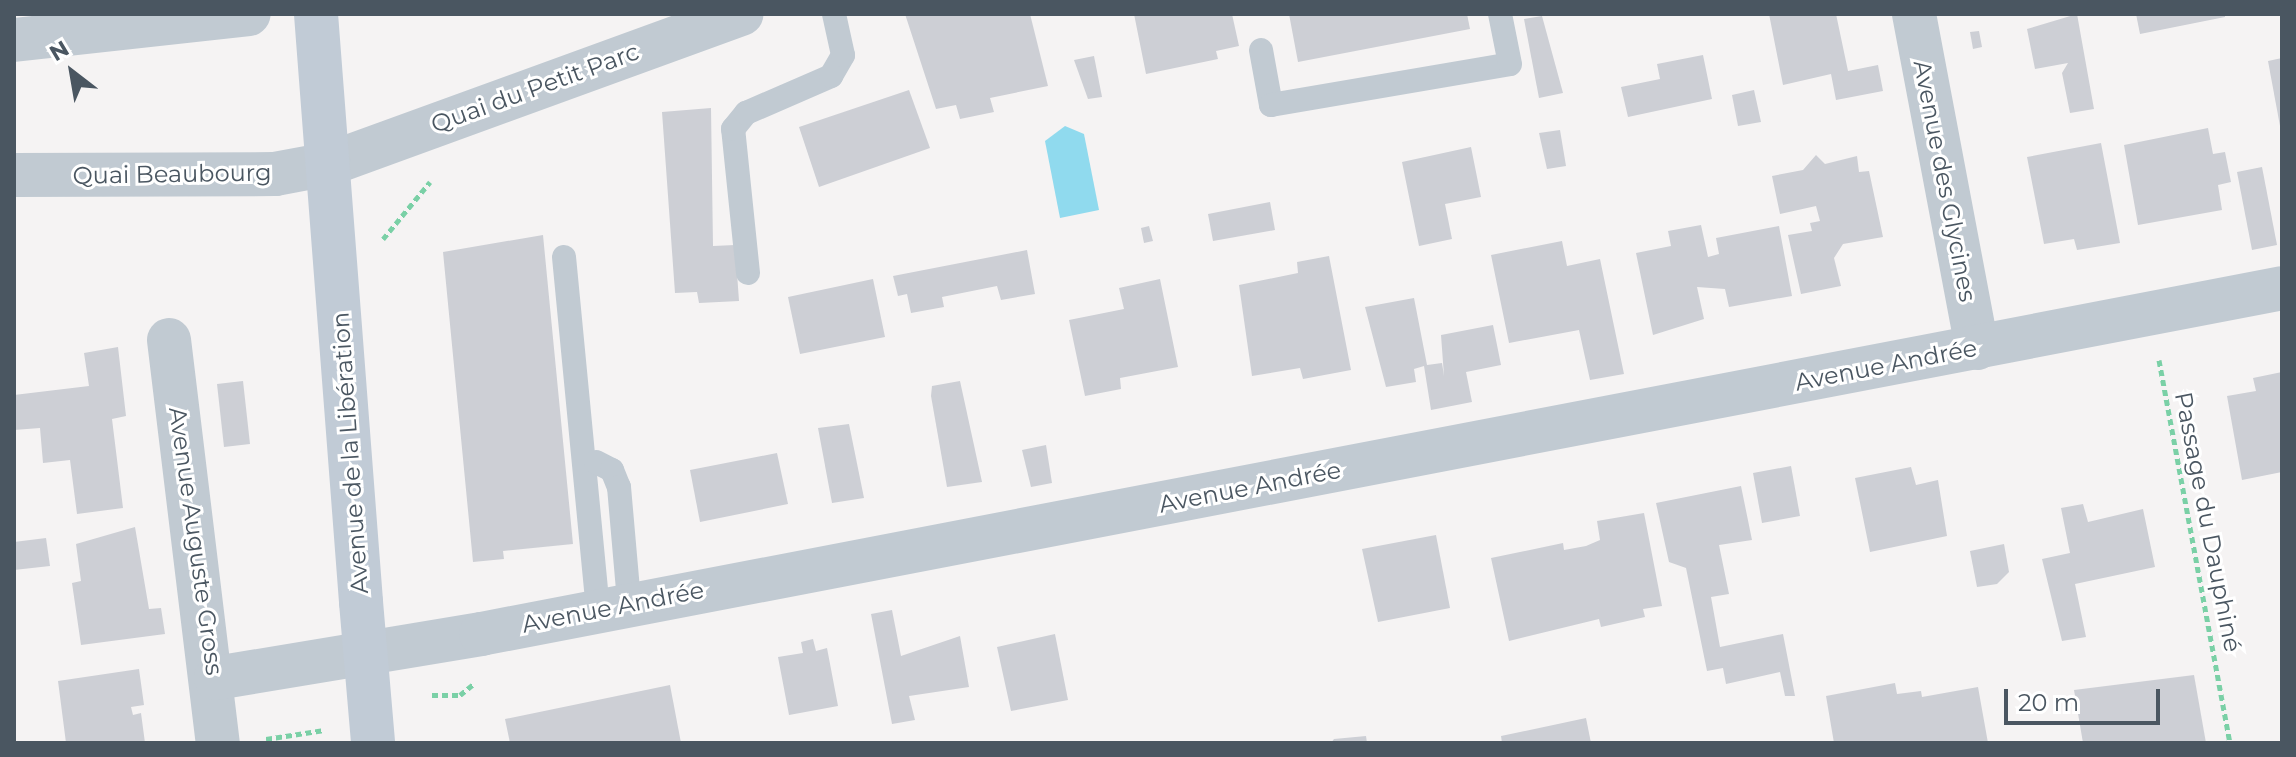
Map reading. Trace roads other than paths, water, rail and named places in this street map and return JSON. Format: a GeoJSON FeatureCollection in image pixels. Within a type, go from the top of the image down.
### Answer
{"type":"FeatureCollection","features":[{"type":"Feature","properties":{"kind":"main road","name":"Avenue de la Libération"},"geometry":{"type":"LineString","coordinates":[[316,14],[373,743]]}},
{"type":"Feature","properties":{"kind":"street"},"geometry":{"type":"LineString","coordinates":[[14,40],[249,14]]}},
{"type":"Feature","properties":{"kind":"street","name":"Quai du Petit Parc"},"geometry":{"type":"LineString","coordinates":[[329,164],[742,14]]}},
{"type":"Feature","properties":{"kind":"street","name":"Avenue des Glycines"},"geometry":{"type":"LineString","coordinates":[[1914,14],[1977,348]]}},
{"type":"Feature","properties":{"kind":"street","name":"Quai Beaubourg"},"geometry":{"type":"LineString","coordinates":[[14,175],[275,174],[329,164]]}},
{"type":"Feature","properties":{"kind":"street","name":"Avenue Andrée"},"geometry":{"type":"LineString","coordinates":[[216,678],[2282,288]]}},
{"type":"Feature","properties":{"kind":"street","name":"Avenue Auguste Gross"},"geometry":{"type":"LineString","coordinates":[[169,340],[216,678],[218,743]]}},
{"type":"Feature","properties":{"kind":"lane"},"geometry":{"type":"LineString","coordinates":[[748,273],[733,129],[746,113],[831,76],[843,55],[834,14]]}},
{"type":"Feature","properties":{"kind":"lane"},"geometry":{"type":"LineString","coordinates":[[1261,50],[1271,105],[1510,64],[1500,14]]}},
{"type":"Feature","properties":{"kind":"lane"},"geometry":{"type":"LineString","coordinates":[[564,257],[613,605]]}},
{"type":"Feature","properties":{"kind":"lane"},"geometry":{"type":"LineString","coordinates":[[596,462],[612,470],[619,487],[613,605]]}},
{"type":"Feature","properties":{"kind":"water"},"geometry":{"type":"Polygon","coordinates":[[[1065,126],[1084,134],[1099,210],[1060,218],[1045,141],[1065,126]]]}}]}
